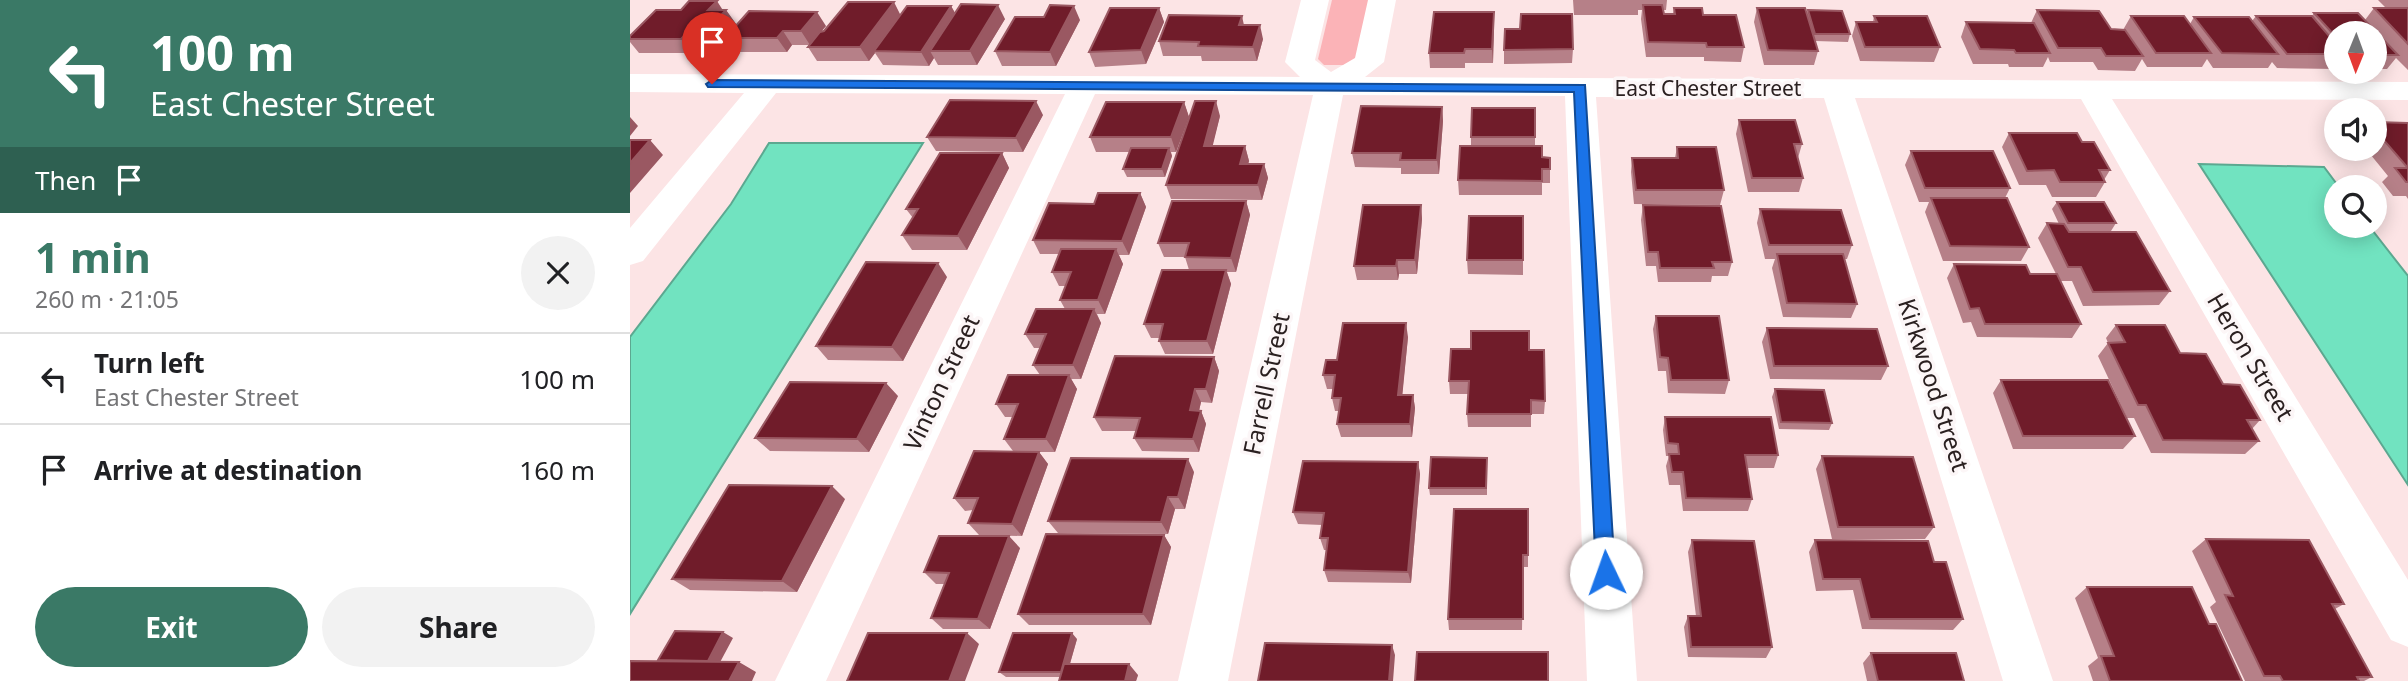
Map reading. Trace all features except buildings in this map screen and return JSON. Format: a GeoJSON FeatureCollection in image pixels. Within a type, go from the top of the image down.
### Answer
{"type":"FeatureCollection","features":[{"type":"Feature","properties":{"kind":"street"},"geometry":{"type":"LineString","coordinates":[[1315,0],[1300,62],[1330,86],[1368,62],[1382,0]]}},
{"type":"Feature","properties":{"kind":"street","name":"East Chester Street"},"geometry":{"type":"LineString","coordinates":[[630,83],[2408,91]]}},
{"type":"Feature","properties":{"kind":"street"},"geometry":{"type":"LineString","coordinates":[[630,252],[767,84]]}},
{"type":"Feature","properties":{"kind":"street","name":"Vinton Street"},"geometry":{"type":"LineString","coordinates":[[800,681],[1084,86]]}},
{"type":"Feature","properties":{"kind":"street","name":"Farrell Street"},"geometry":{"type":"LineString","coordinates":[[1203,681],[1330,86]]}},
{"type":"Feature","properties":{"kind":"street"},"geometry":{"type":"LineString","coordinates":[[1580,88],[1612,681]]}},
{"type":"Feature","properties":{"kind":"street","name":"Kirkwood Street"},"geometry":{"type":"LineString","coordinates":[[1838,90],[2028,681]]}},
{"type":"Feature","properties":{"kind":"street","name":"Heron Street"},"geometry":{"type":"LineString","coordinates":[[2091,90],[2408,624]]}},
{"type":"Feature","properties":{"kind":"shaded area"},"geometry":{"type":"Polygon","coordinates":[[[1332,0],[1371,0],[1359,58],[1351,65],[1324,65],[1318,59],[1332,0]]]}},
{"type":"Feature","properties":{"kind":"shaded area"},"geometry":{"type":"Polygon","coordinates":[[[769,143],[923,143],[630,614],[630,337],[731,204],[769,143]]]}},
{"type":"Feature","properties":{"kind":"shaded area"},"geometry":{"type":"Polygon","coordinates":[[[2199,164],[2324,167],[2330,175],[2324,175],[2324,238],[2378,238],[2408,276],[2408,485],[2199,164]]]}},
{"type":"Feature","properties":{"kind":"route"},"geometry":{"type":"LineString","coordinates":[[712,84],[1580,88],[1606,573]]}}]}
